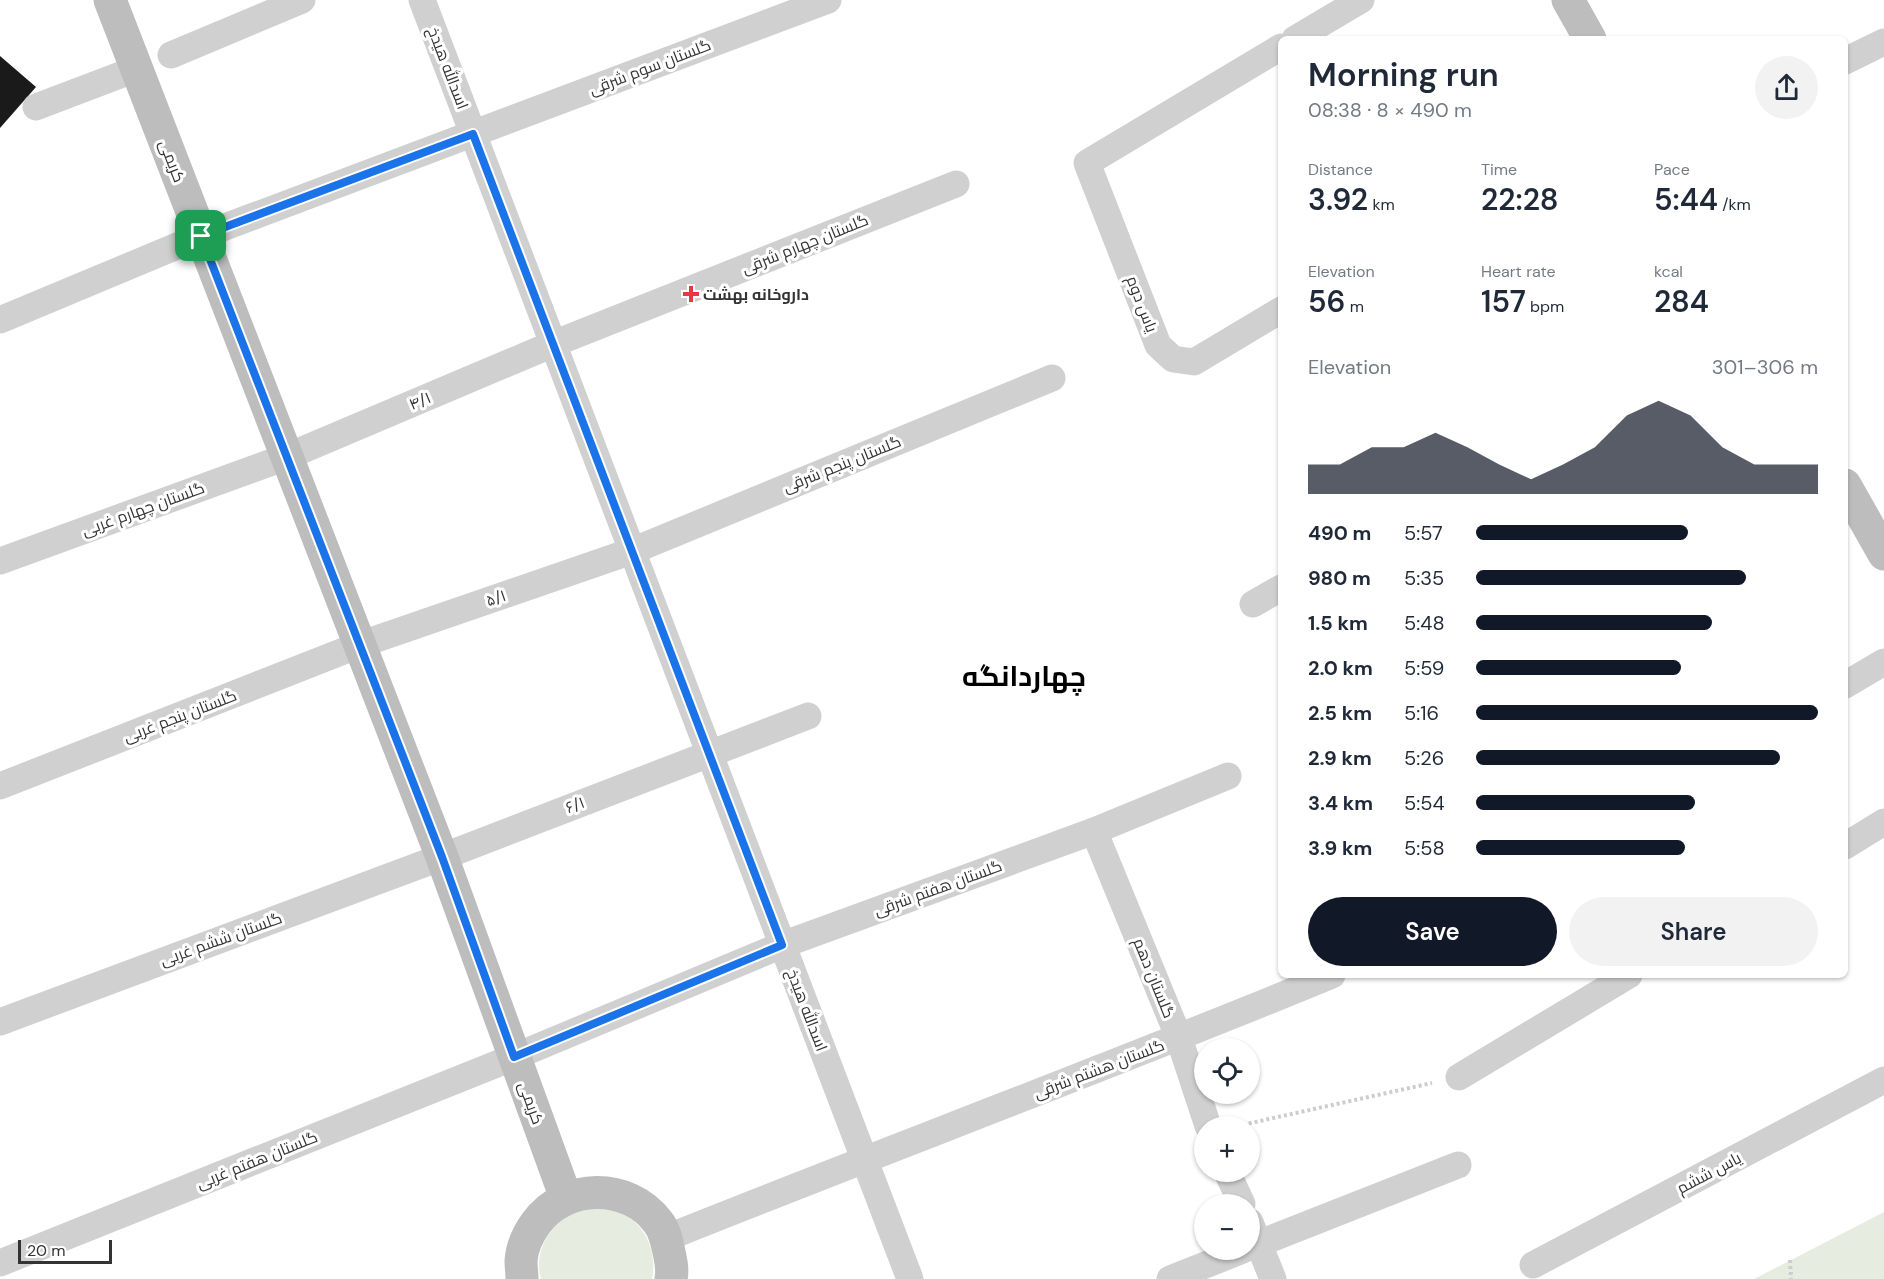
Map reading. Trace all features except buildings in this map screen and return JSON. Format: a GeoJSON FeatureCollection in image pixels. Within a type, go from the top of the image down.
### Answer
{"type":"FeatureCollection","features":[{"type":"Feature","properties":{"kind":"street","name":"کریمی"},"geometry":{"type":"LineString","coordinates":[[110,0],[442,857],[566,1198]]}},
{"type":"Feature","properties":{"kind":"street"},"geometry":{"type":"LineString","coordinates":[[171,55],[302,0]]}},
{"type":"Feature","properties":{"kind":"street","name":"اسدالله هیدخ"},"geometry":{"type":"LineString","coordinates":[[422,0],[910,1279]]}},
{"type":"Feature","properties":{"kind":"street","name":"گلستان سوم شرقی"},"geometry":{"type":"LineString","coordinates":[[0,320],[201,236],[828,0]]}},
{"type":"Feature","properties":{"kind":"street"},"geometry":{"type":"LineString","coordinates":[[1300,36],[1361,0]]}},
{"type":"Feature","properties":{"kind":"street"},"geometry":{"type":"LineString","coordinates":[[1568,0],[1588,36]]}},
{"type":"Feature","properties":{"kind":"street"},"geometry":{"type":"LineString","coordinates":[[1848,60],[1884,42]]}},
{"type":"Feature","properties":{"kind":"street","name":"یاس دوم"},"geometry":{"type":"LineString","coordinates":[[1278,49],[1087,163],[1158,345],[1173,359],[1194,362],[1278,312]]}},
{"type":"Feature","properties":{"kind":"street"},"geometry":{"type":"LineString","coordinates":[[36,107],[136,69]]}},
{"type":"Feature","properties":{"kind":"street","name":"گلستان چهارم شرقی"},"geometry":{"type":"LineString","coordinates":[[553,344],[956,184]]}},
{"type":"Feature","properties":{"kind":"street","name":"۴/۱"},"geometry":{"type":"LineString","coordinates":[[286,457],[553,344]]}},
{"type":"Feature","properties":{"kind":"street","name":"گلستان پنجم شرقی"},"geometry":{"type":"LineString","coordinates":[[632,551],[1052,378]]}},
{"type":"Feature","properties":{"kind":"street","name":"گلستان چهارم غربی"},"geometry":{"type":"LineString","coordinates":[[0,561],[286,457]]}},
{"type":"Feature","properties":{"kind":"street"},"geometry":{"type":"LineString","coordinates":[[1850,506],[1884,554]]}},
{"type":"Feature","properties":{"kind":"street","name":"۵/۱"},"geometry":{"type":"LineString","coordinates":[[359,645],[632,551]]}},
{"type":"Feature","properties":{"kind":"street"},"geometry":{"type":"LineString","coordinates":[[1253,604],[1278,590]]}},
{"type":"Feature","properties":{"kind":"street","name":"گلستان پنجم غربی"},"geometry":{"type":"LineString","coordinates":[[0,786],[359,645]]}},
{"type":"Feature","properties":{"kind":"street"},"geometry":{"type":"LineString","coordinates":[[1848,683],[1884,662]]}},
{"type":"Feature","properties":{"kind":"street","name":"۶/۱"},"geometry":{"type":"LineString","coordinates":[[442,857],[808,716]]}},
{"type":"Feature","properties":{"kind":"street","name":"گلستان هفتم شرقی"},"geometry":{"type":"LineString","coordinates":[[514,1057],[782,945],[1094,831],[1228,776]]}},
{"type":"Feature","properties":{"kind":"street"},"geometry":{"type":"LineString","coordinates":[[1848,844],[1884,822]]}},
{"type":"Feature","properties":{"kind":"street","name":"گلستان دهم"},"geometry":{"type":"LineString","coordinates":[[1094,831],[1179,1038],[1205,1116]]}},
{"type":"Feature","properties":{"kind":"street","name":"گلستان ششم غربی"},"geometry":{"type":"LineString","coordinates":[[0,1022],[442,857]]}},
{"type":"Feature","properties":{"kind":"street","name":"گلستان هشتم شرقی"},"geometry":{"type":"LineString","coordinates":[[666,1238],[1179,1038],[1325,978]]}},
{"type":"Feature","properties":{"kind":"street"},"geometry":{"type":"LineString","coordinates":[[1459,1077],[1624,978]]}},
{"type":"Feature","properties":{"kind":"street","name":"گلستان هفتم غربی"},"geometry":{"type":"LineString","coordinates":[[0,1263],[514,1057]]}},
{"type":"Feature","properties":{"kind":"street","name":"یاس ششم"},"geometry":{"type":"LineString","coordinates":[[1533,1265],[1884,1080]]}},
{"type":"Feature","properties":{"kind":"street"},"geometry":{"type":"LineString","coordinates":[[1260,1236],[1458,1165]]}},
{"type":"Feature","properties":{"kind":"street"},"geometry":{"type":"LineString","coordinates":[[522,1279],[521,1259],[528,1234],[544,1212],[566,1198],[591,1191],[616,1194],[640,1205],[658,1222],[666,1238],[673,1271],[671,1279]]}},
{"type":"Feature","properties":{"kind":"street"},"geometry":{"type":"LineString","coordinates":[[1260,1257],[1273,1279]]}},
{"type":"Feature","properties":{"kind":"street"},"geometry":{"type":"LineString","coordinates":[[1170,1279],[1209,1260]]}},
{"type":"Feature","properties":{"kind":"path"},"geometry":{"type":"LineString","coordinates":[[1260,1121],[1459,1077]]}},
{"type":"Feature","properties":{"kind":"path"},"geometry":{"type":"LineString","coordinates":[[1790,1260],[1791,1279]]}},
{"type":"Feature","properties":{"kind":"shaded area"},"geometry":{"type":"Polygon","coordinates":[[[594,1208],[624,1214],[640,1228],[653,1257],[652,1279],[541,1279],[539,1259],[551,1231],[566,1217],[580,1210],[594,1208]]]}},
{"type":"Feature","properties":{"kind":"shaded area"},"geometry":{"type":"Polygon","coordinates":[[[1884,1212],[1884,1279],[1754,1279],[1884,1212]]]}},
{"type":"Feature","properties":{"kind":"place","name":"داروخانه بهشت"},"geometry":{"type":"Point","coordinates":[691,294]}},
{"type":"Feature","properties":{"kind":"district","name":"چهاردانگه"},"geometry":{"type":"Point","coordinates":[1024,676]}},
{"type":"Feature","properties":{"kind":"route"},"geometry":{"type":"LineString","coordinates":[[473,134],[782,945],[514,1057],[442,857],[201,236],[473,134]]}}]}
